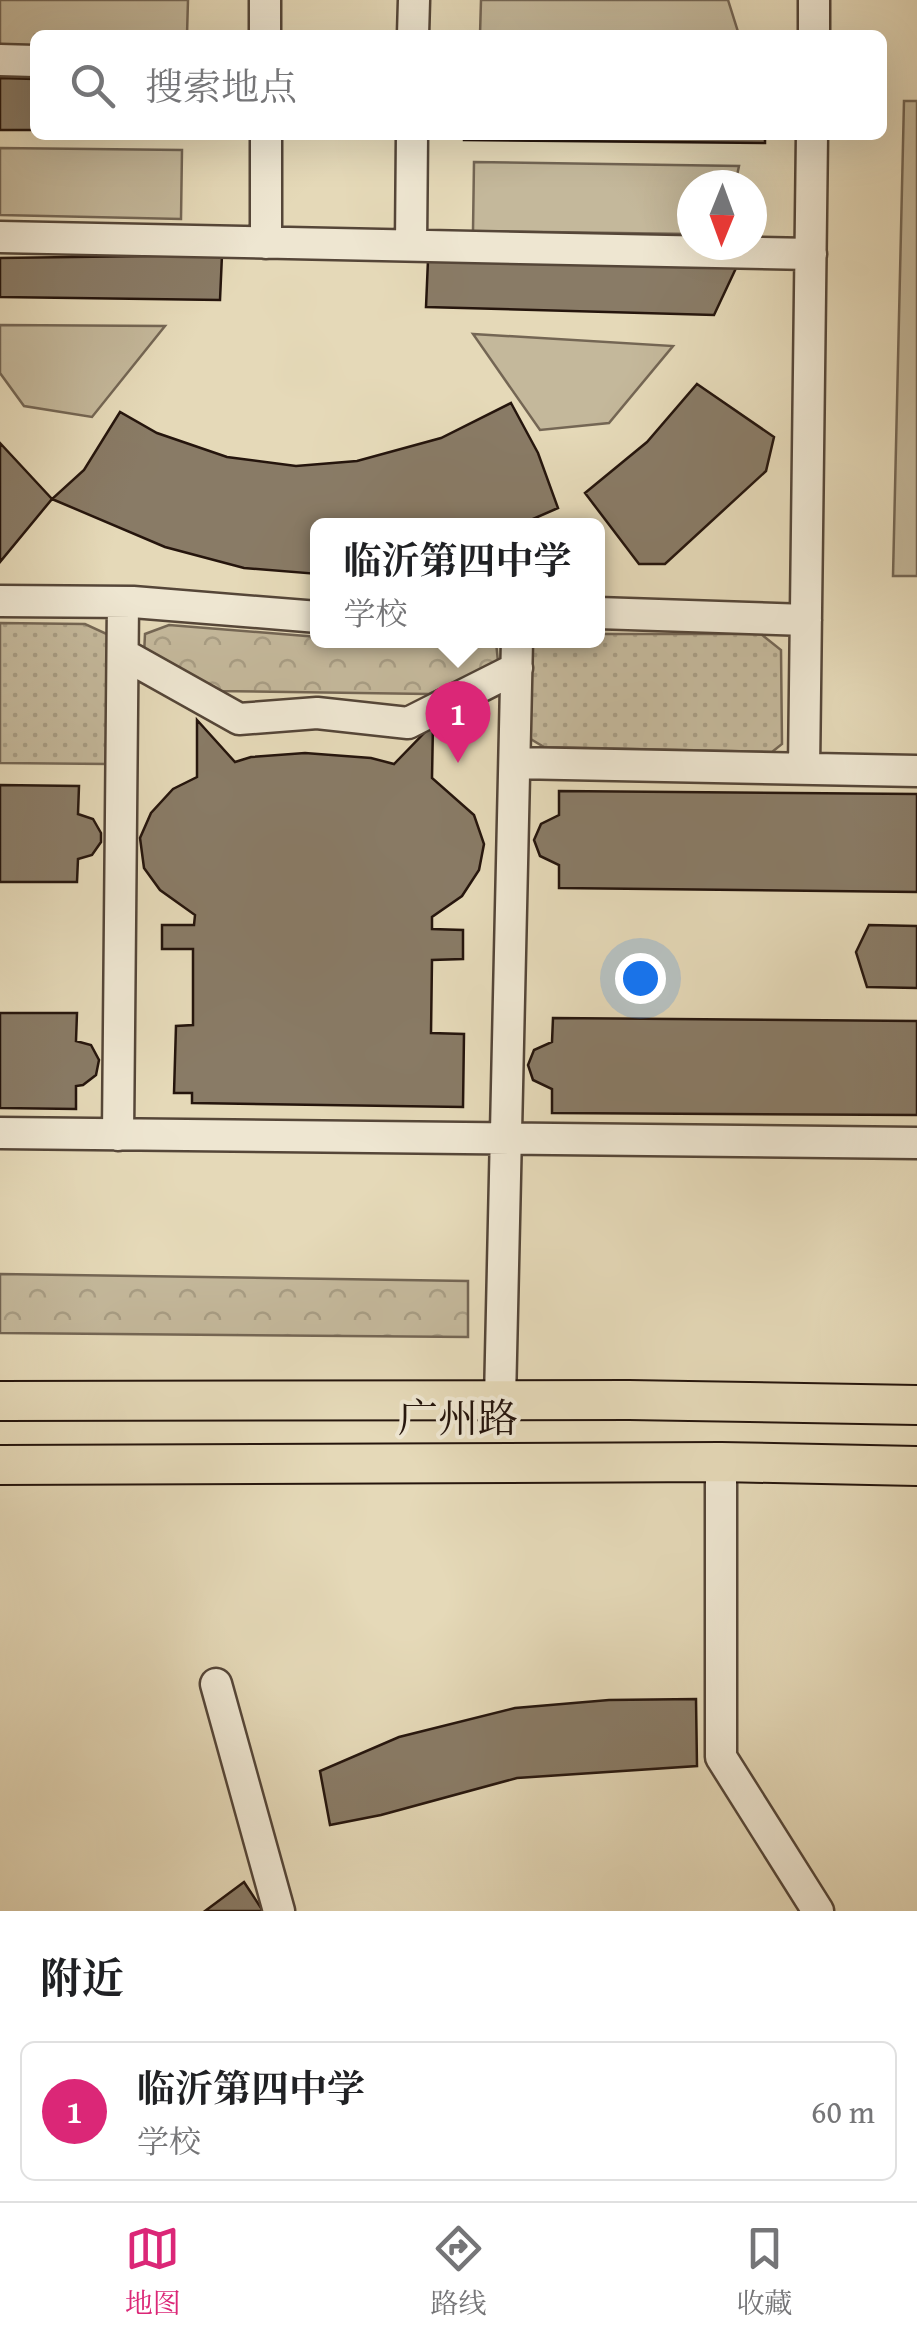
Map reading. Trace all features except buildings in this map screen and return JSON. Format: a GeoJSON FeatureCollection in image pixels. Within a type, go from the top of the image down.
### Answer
{"type":"FeatureCollection","features":[{"type":"Feature","properties":{"kind":"main road","name":"广州路"},"geometry":{"type":"LineString","coordinates":[[0,1402],[500,1400],[917,1405]]}},
{"type":"Feature","properties":{"kind":"main road","name":"广州路"},"geometry":{"type":"LineString","coordinates":[[0,1465],[722,1462],[917,1466]]}},
{"type":"Feature","properties":{"kind":"street"},"geometry":{"type":"LineString","coordinates":[[265,0],[266,30]]}},
{"type":"Feature","properties":{"kind":"street"},"geometry":{"type":"LineString","coordinates":[[413,30],[414,0]]}},
{"type":"Feature","properties":{"kind":"street"},"geometry":{"type":"LineString","coordinates":[[814,0],[814,30]]}},
{"type":"Feature","properties":{"kind":"street"},"geometry":{"type":"LineString","coordinates":[[0,60],[30,61]]}},
{"type":"Feature","properties":{"kind":"street"},"geometry":{"type":"LineString","coordinates":[[266,140],[266,243]]}},
{"type":"Feature","properties":{"kind":"street"},"geometry":{"type":"LineString","coordinates":[[412,140],[412,244]]}},
{"type":"Feature","properties":{"kind":"street"},"geometry":{"type":"LineString","coordinates":[[804,768],[812,140]]}},
{"type":"Feature","properties":{"kind":"street"},"geometry":{"type":"LineString","coordinates":[[0,237],[811,254]]}},
{"type":"Feature","properties":{"kind":"street"},"geometry":{"type":"LineString","coordinates":[[0,601],[123,602],[310,616]]}},
{"type":"Feature","properties":{"kind":"street"},"geometry":{"type":"LineString","coordinates":[[118,1134],[123,602]]}},
{"type":"Feature","properties":{"kind":"street"},"geometry":{"type":"LineString","coordinates":[[605,613],[806,620]]}},
{"type":"Feature","properties":{"kind":"street"},"geometry":{"type":"LineString","coordinates":[[122,654],[239,718],[317,713],[408,723],[517,654]]}},
{"type":"Feature","properties":{"kind":"street"},"geometry":{"type":"LineString","coordinates":[[500,1400],[517,654]]}},
{"type":"Feature","properties":{"kind":"street"},"geometry":{"type":"LineString","coordinates":[[515,762],[917,771]]}},
{"type":"Feature","properties":{"kind":"street"},"geometry":{"type":"LineString","coordinates":[[0,1134],[917,1143]]}},
{"type":"Feature","properties":{"kind":"street"},"geometry":{"type":"LineString","coordinates":[[722,1462],[721,1757],[818,1911]]}},
{"type":"Feature","properties":{"kind":"street"},"geometry":{"type":"LineString","coordinates":[[216,1684],[279,1911]]}},
{"type":"Feature","properties":{"kind":"green space"},"geometry":{"type":"Polygon","coordinates":[[[0,0],[188,0],[187,30],[30,30],[30,49],[0,48],[0,0]]]}},
{"type":"Feature","properties":{"kind":"green space"},"geometry":{"type":"Polygon","coordinates":[[[481,0],[728,0],[737,30],[480,30],[481,0]]]}},
{"type":"Feature","properties":{"kind":"green space"},"geometry":{"type":"Polygon","coordinates":[[[904,101],[917,101],[917,576],[893,576],[904,101]]]}},
{"type":"Feature","properties":{"kind":"green space"},"geometry":{"type":"Polygon","coordinates":[[[0,148],[182,150],[181,219],[0,215],[0,148]]]}},
{"type":"Feature","properties":{"kind":"green space"},"geometry":{"type":"Polygon","coordinates":[[[474,162],[739,166],[738,170],[677,170],[677,234],[473,231],[474,162]]]}},
{"type":"Feature","properties":{"kind":"green space"},"geometry":{"type":"Polygon","coordinates":[[[0,325],[165,326],[92,417],[24,406],[0,373],[0,325]]]}},
{"type":"Feature","properties":{"kind":"green space"},"geometry":{"type":"Polygon","coordinates":[[[473,334],[673,346],[609,423],[540,430],[473,334]]]}},
{"type":"Feature","properties":{"kind":"green space"},"geometry":{"type":"Polygon","coordinates":[[[0,623],[85,624],[109,635],[108,764],[0,763],[0,623]]]}},
{"type":"Feature","properties":{"kind":"green space"},"geometry":{"type":"Polygon","coordinates":[[[169,625],[310,636],[310,648],[497,648],[498,662],[429,694],[215,691],[144,655],[145,634],[169,625]]]}},
{"type":"Feature","properties":{"kind":"green space"},"geometry":{"type":"Polygon","coordinates":[[[605,634],[761,634],[781,650],[782,744],[772,752],[544,747],[529,738],[529,648],[605,648],[605,634]]]}},
{"type":"Feature","properties":{"kind":"green space"},"geometry":{"type":"Polygon","coordinates":[[[0,1274],[468,1281],[468,1337],[0,1333],[0,1274]]]}},
{"type":"Feature","properties":{"kind":"place","name":"临沂第四中学"},"geometry":{"type":"Point","coordinates":[458,763]}}]}
